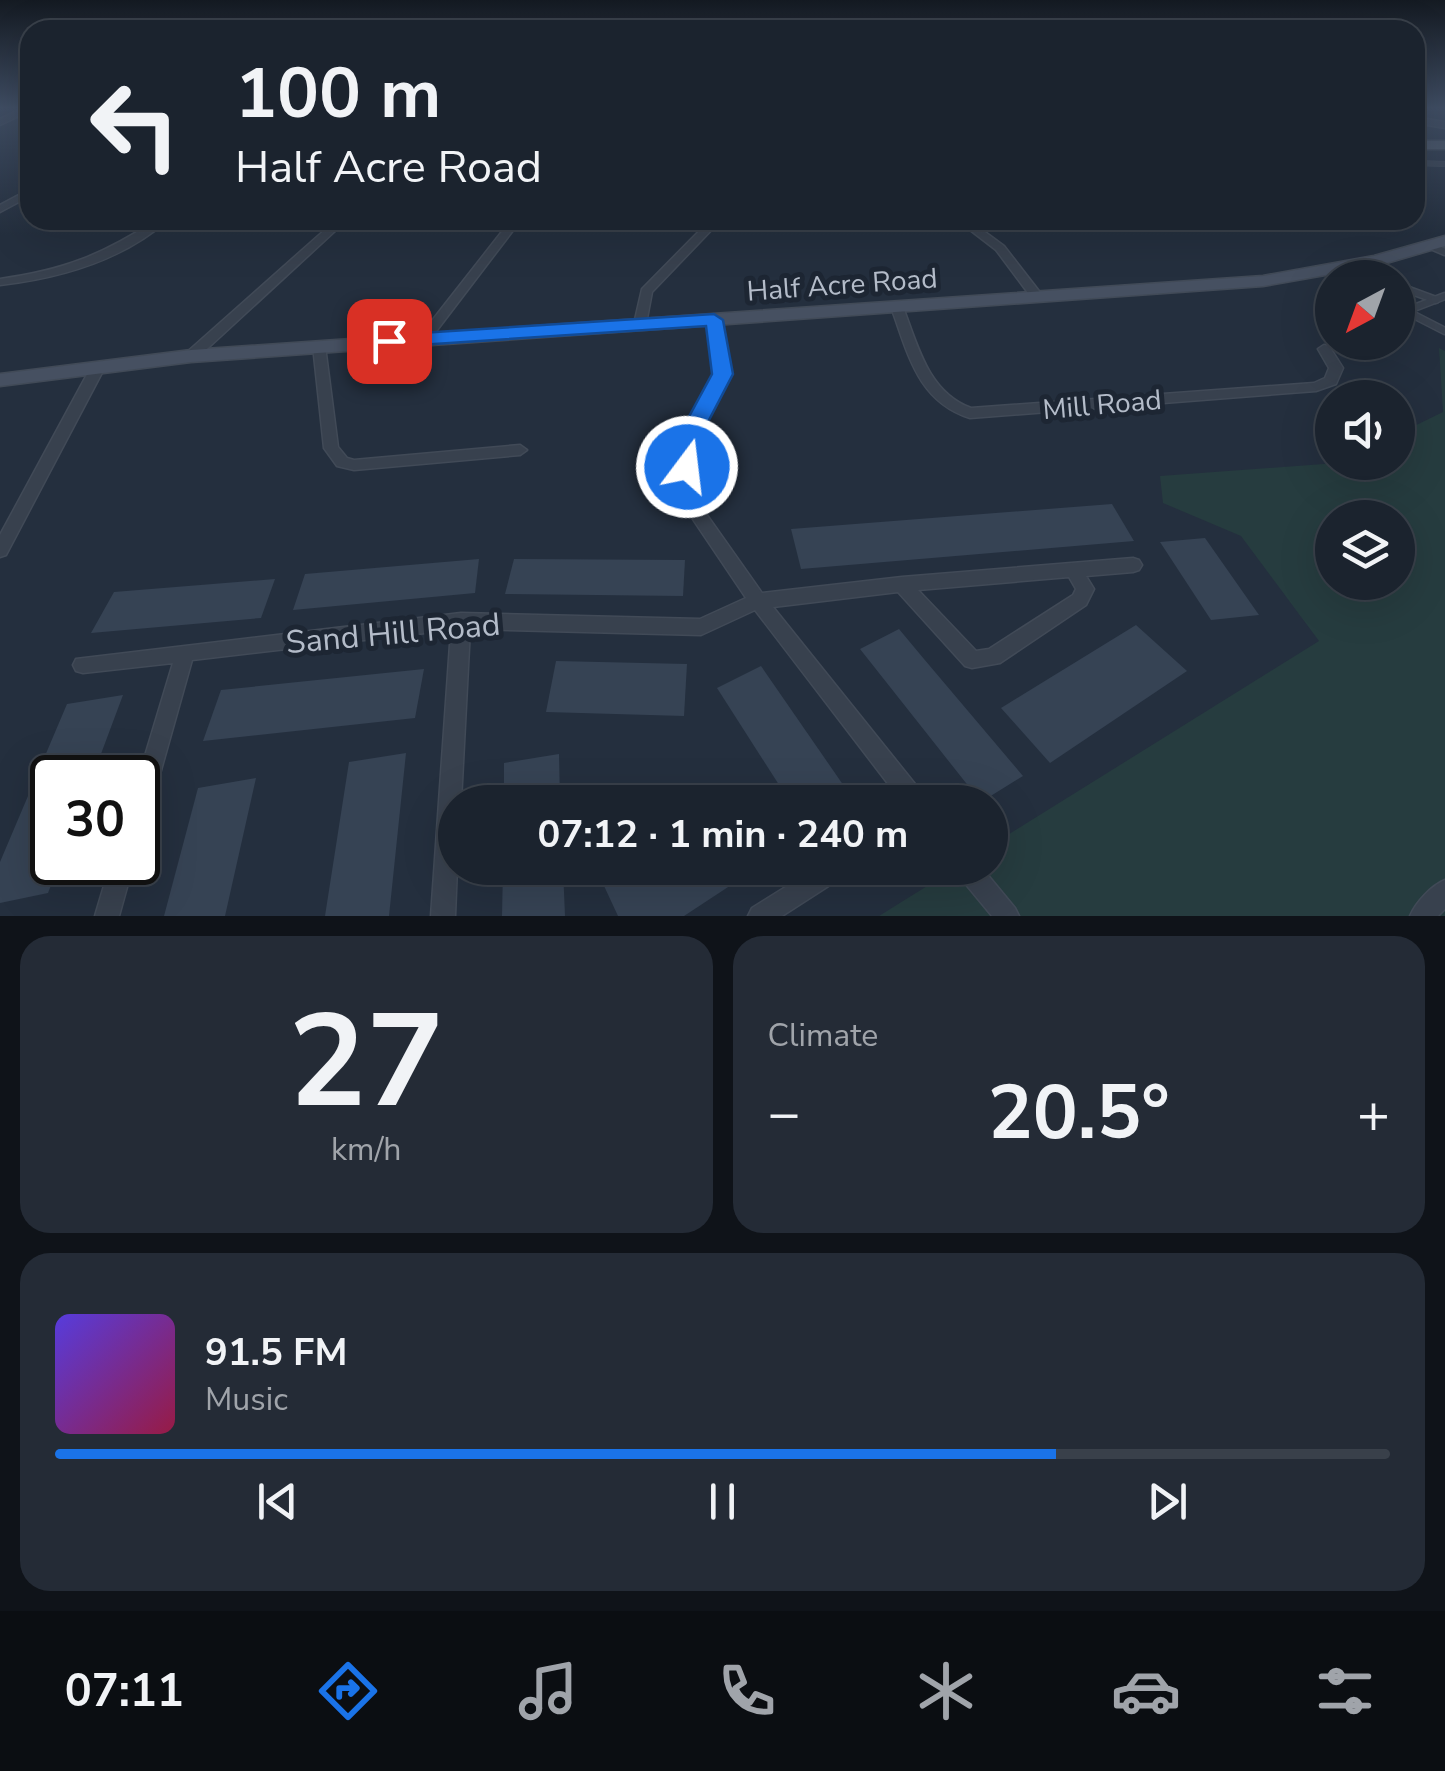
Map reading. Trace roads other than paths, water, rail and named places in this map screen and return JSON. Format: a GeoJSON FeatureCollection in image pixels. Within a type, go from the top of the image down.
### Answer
{"type":"FeatureCollection","features":[{"type":"Feature","properties":{"kind":"street"},"geometry":{"type":"LineString","coordinates":[[0,282],[51,276],[106,258],[147,230]]}},
{"type":"Feature","properties":{"kind":"street"},"geometry":{"type":"LineString","coordinates":[[191,356],[331,230]]}},
{"type":"Feature","properties":{"kind":"street"},"geometry":{"type":"LineString","coordinates":[[424,338],[508,230]]}},
{"type":"Feature","properties":{"kind":"street"},"geometry":{"type":"LineString","coordinates":[[640,324],[646,291],[706,230]]}},
{"type":"Feature","properties":{"kind":"street"},"geometry":{"type":"LineString","coordinates":[[979,230],[1000,248],[1038,298]]}},
{"type":"Feature","properties":{"kind":"street","name":"Half Acre Road"},"geometry":{"type":"LineString","coordinates":[[0,380],[191,356],[319,346],[1262,282],[1328,272],[1440,246]]}},
{"type":"Feature","properties":{"kind":"street","name":"Mill Road"},"geometry":{"type":"LineString","coordinates":[[897,308],[934,394],[950,407],[970,413],[1316,387],[1331,380],[1336,368],[1331,360]]}},
{"type":"Feature","properties":{"kind":"street"},"geometry":{"type":"LineString","coordinates":[[714,320],[722,374],[696,424],[687,467],[694,509],[758,600],[901,785]]}},
{"type":"Feature","properties":{"kind":"street"},"geometry":{"type":"LineString","coordinates":[[319,346],[331,448],[342,462],[354,466],[520,450]]}},
{"type":"Feature","properties":{"kind":"street"},"geometry":{"type":"LineString","coordinates":[[0,550],[98,367]]}},
{"type":"Feature","properties":{"kind":"street","name":"Sand Hill Road"},"geometry":{"type":"LineString","coordinates":[[83,665],[461,622],[701,627],[758,600],[1134,565]]}},
{"type":"Feature","properties":{"kind":"street"},"geometry":{"type":"LineString","coordinates":[[902,584],[972,660],[993,657],[1080,600],[1085,589],[1074,570]]}},
{"type":"Feature","properties":{"kind":"street"},"geometry":{"type":"LineString","coordinates":[[443,916],[461,622]]}},
{"type":"Feature","properties":{"kind":"street"},"geometry":{"type":"LineString","coordinates":[[155,755],[185,653]]}},
{"type":"Feature","properties":{"kind":"street"},"geometry":{"type":"LineString","coordinates":[[107,916],[116,885]]}},
{"type":"Feature","properties":{"kind":"street"},"geometry":{"type":"LineString","coordinates":[[760,916],[809,885]]}},
{"type":"Feature","properties":{"kind":"street"},"geometry":{"type":"LineString","coordinates":[[981,885],[1007,916]]}},
{"type":"Feature","properties":{"kind":"street"},"geometry":{"type":"LineString","coordinates":[[1422,916],[1445,892]]}},
{"type":"Feature","properties":{"kind":"lane"},"geometry":{"type":"LineString","coordinates":[[1415,292],[1436,300]]}},
{"type":"Feature","properties":{"kind":"lane"},"geometry":{"type":"LineString","coordinates":[[1415,308],[1445,296]]}},
{"type":"Feature","properties":{"kind":"lane"},"geometry":{"type":"LineString","coordinates":[[1415,316],[1445,331]]}}]}
